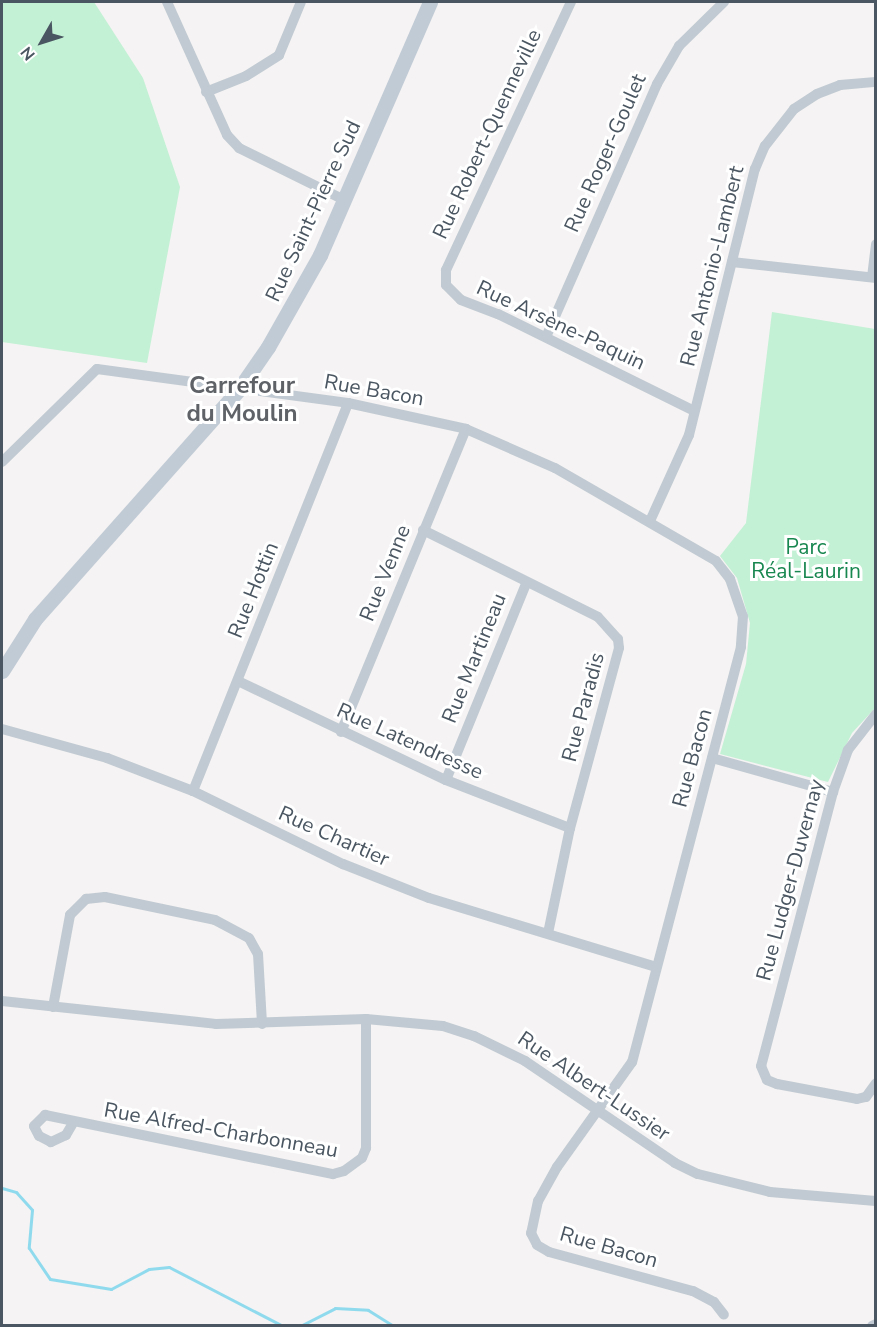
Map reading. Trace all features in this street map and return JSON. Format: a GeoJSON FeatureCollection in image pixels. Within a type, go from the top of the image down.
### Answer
{"type":"FeatureCollection","features":[{"type":"Feature","properties":{"kind":"street"},"geometry":{"type":"LineString","coordinates":[[167,2],[227,135],[240,147],[344,200]]}},
{"type":"Feature","properties":{"kind":"street"},"geometry":{"type":"LineString","coordinates":[[206,92],[246,76],[279,55],[302,2]]}},
{"type":"Feature","properties":{"kind":"street","name":"Rue Saint-Pierre Sud"},"geometry":{"type":"LineString","coordinates":[[2,671],[60,589],[239,389],[299,296],[344,200],[430,2]]}},
{"type":"Feature","properties":{"kind":"street","name":"Rue Robert-Quenneville"},"geometry":{"type":"LineString","coordinates":[[446,285],[446,270],[571,2]]}},
{"type":"Feature","properties":{"kind":"street","name":"Rue Roger-Goulet"},"geometry":{"type":"LineString","coordinates":[[546,337],[657,84],[679,46],[724,2]]}},
{"type":"Feature","properties":{"kind":"street","name":"Rue Antonio-Lambert"},"geometry":{"type":"LineString","coordinates":[[650,521],[680,462],[755,170],[778,126],[817,94],[840,85],[876,82]]}},
{"type":"Feature","properties":{"kind":"street"},"geometry":{"type":"LineString","coordinates":[[732,262],[874,278],[876,244]]}},
{"type":"Feature","properties":{"kind":"street","name":"Rue Arsène-Paquin"},"geometry":{"type":"LineString","coordinates":[[446,285],[461,300],[546,337],[694,411]]}},
{"type":"Feature","properties":{"kind":"street","name":"Rue Bacon"},"geometry":{"type":"LineString","coordinates":[[2,462],[97,369],[348,403],[465,429],[555,468],[716,561],[730,579],[742,615],[741,647],[632,1062],[597,1110],[538,1201],[531,1233],[537,1245],[549,1252],[693,1291],[714,1302],[724,1315]]}},
{"type":"Feature","properties":{"kind":"street","name":"Rue Hottin"},"geometry":{"type":"LineString","coordinates":[[193,791],[348,403]]}},
{"type":"Feature","properties":{"kind":"street","name":"Rue Venne"},"geometry":{"type":"LineString","coordinates":[[341,732],[465,429]]}},
{"type":"Feature","properties":{"kind":"street","name":"Rue Paradis"},"geometry":{"type":"LineString","coordinates":[[423,530],[526,584],[598,617],[618,639],[618,655],[570,828],[548,933]]}},
{"type":"Feature","properties":{"kind":"street","name":"Rue Martineau"},"geometry":{"type":"LineString","coordinates":[[446,780],[526,584]]}},
{"type":"Feature","properties":{"kind":"street","name":"Rue Latendresse"},"geometry":{"type":"LineString","coordinates":[[238,681],[446,780],[570,828]]}},
{"type":"Feature","properties":{"kind":"street","name":"Rue Ludger-Duvernay"},"geometry":{"type":"LineString","coordinates":[[876,714],[848,750],[833,792],[761,1066],[767,1080],[777,1084],[857,1099],[866,1097],[876,1083]]}},
{"type":"Feature","properties":{"kind":"street","name":"Rue Chartier"},"geometry":{"type":"LineString","coordinates":[[2,729],[107,758],[193,791],[343,864],[429,898],[656,967]]}},
{"type":"Feature","properties":{"kind":"street"},"geometry":{"type":"LineString","coordinates":[[712,758],[833,792]]}},
{"type":"Feature","properties":{"kind":"street"},"geometry":{"type":"LineString","coordinates":[[53,1007],[70,915],[79,903],[105,897],[214,920],[242,932],[255,944],[258,954],[262,1024]]}},
{"type":"Feature","properties":{"kind":"street","name":"Rue Albert-Lussier"},"geometry":{"type":"LineString","coordinates":[[2,1001],[216,1024],[366,1019],[422,1022],[474,1036],[525,1061],[675,1163],[720,1181],[770,1192],[876,1202]]}},
{"type":"Feature","properties":{"kind":"street","name":"Rue Alfred-Charbonneau"},"geometry":{"type":"LineString","coordinates":[[73,1123],[333,1174],[344,1172],[362,1158],[366,1148],[366,1019]]}},
{"type":"Feature","properties":{"kind":"green space"},"geometry":{"type":"Polygon","coordinates":[[[2,2],[94,2],[143,78],[180,187],[147,363],[2,342],[2,2]]]}},
{"type":"Feature","properties":{"kind":"green space","name":"Parc Réal-Laurin"},"geometry":{"type":"Polygon","coordinates":[[[772,312],[875,329],[875,708],[852,733],[828,782],[720,754],[746,664],[750,623],[737,578],[720,556],[746,523],[772,312]]]}},
{"type":"Feature","properties":{"kind":"waterway"},"geometry":{"type":"LineString","coordinates":[[2,1188],[16,1192],[32,1210],[29,1248],[50,1279],[111,1289],[149,1269],[169,1267],[283,1326]]}},
{"type":"Feature","properties":{"kind":"waterway"},"geometry":{"type":"LineString","coordinates":[[300,1326],[335,1308],[368,1310],[394,1326]]}},
{"type":"Feature","properties":{"kind":"district","name":"Carrefour du Moulin"},"geometry":{"type":"Point","coordinates":[242,400]}}]}
